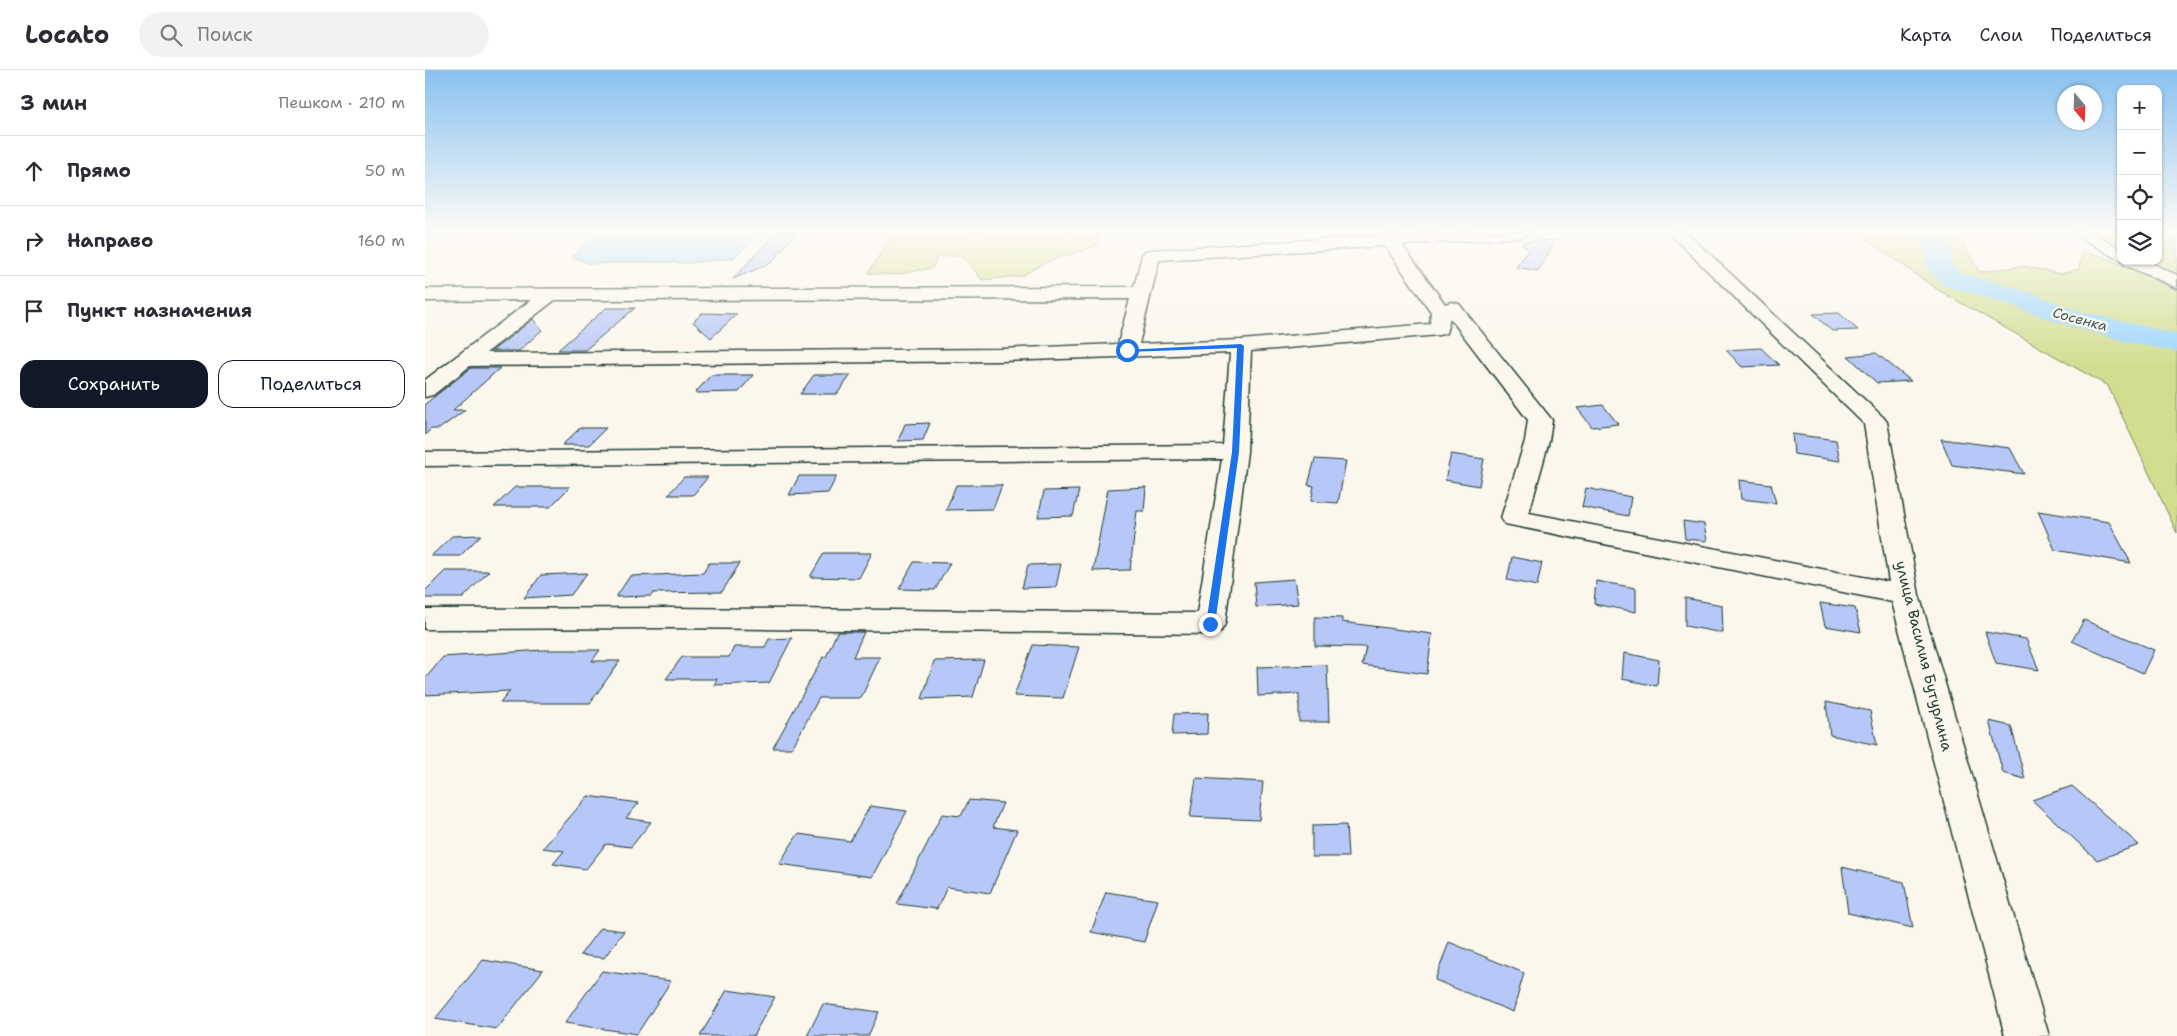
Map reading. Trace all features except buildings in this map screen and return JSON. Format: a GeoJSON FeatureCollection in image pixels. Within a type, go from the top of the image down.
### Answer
{"type":"FeatureCollection","features":[{"type":"Feature","properties":{"kind":"street"},"geometry":{"type":"LineString","coordinates":[[1127,350],[1145,277]]}},
{"type":"Feature","properties":{"kind":"street"},"geometry":{"type":"LineString","coordinates":[[463,360],[1001,355],[1241,346],[1439,329],[1441,312],[1416,277]]}},
{"type":"Feature","properties":{"kind":"street","name":"улица Василия Бутурлина"},"geometry":{"type":"LineString","coordinates":[[1723,277],[1875,422],[1905,595],[2027,1036]]}},
{"type":"Feature","properties":{"kind":"street"},"geometry":{"type":"LineString","coordinates":[[425,295],[548,297],[1141,292]]}},
{"type":"Feature","properties":{"kind":"street"},"geometry":{"type":"LineString","coordinates":[[425,390],[548,297]]}},
{"type":"Feature","properties":{"kind":"street"},"geometry":{"type":"LineString","coordinates":[[1452,308],[1464,326],[1491,356],[1540,420],[1537,441],[1514,518],[1905,595]]}},
{"type":"Feature","properties":{"kind":"street"},"geometry":{"type":"LineString","coordinates":[[425,619],[672,618],[1210,624],[1235,452],[1241,346]]}},
{"type":"Feature","properties":{"kind":"street"},"geometry":{"type":"LineString","coordinates":[[425,459],[1235,452]]}},
{"type":"Feature","properties":{"kind":"green space"},"geometry":{"type":"Polygon","coordinates":[[[980,277],[1011,277],[982,280],[980,277]]]}},
{"type":"Feature","properties":{"kind":"green space"},"geometry":{"type":"Polygon","coordinates":[[[1920,277],[2149,277],[2177,290],[2177,533],[2108,386],[1938,290],[1920,277]]]}},
{"type":"Feature","properties":{"kind":"waterway","name":"Сосенка"},"geometry":{"type":"LineString","coordinates":[[1950,277],[2015,297],[2072,318],[2127,333],[2177,343]]}},
{"type":"Feature","properties":{"kind":"route"},"geometry":{"type":"LineString","coordinates":[[1127,350],[1241,346],[1235,452],[1210,624]]}}]}
